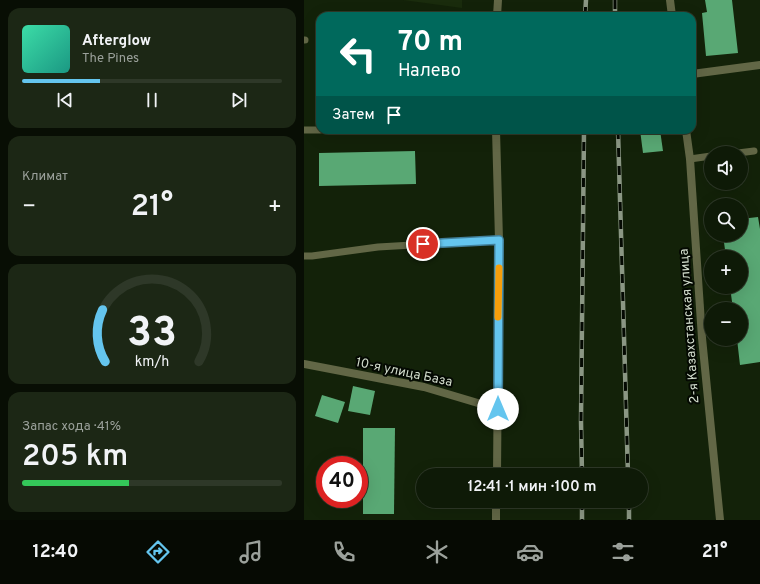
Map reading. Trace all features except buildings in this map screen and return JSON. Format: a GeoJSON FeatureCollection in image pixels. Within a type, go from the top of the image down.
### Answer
{"type":"FeatureCollection","features":[{"type":"Feature","properties":{"kind":"street"},"geometry":{"type":"LineString","coordinates":[[497,12],[498,0]]}},
{"type":"Feature","properties":{"kind":"street"},"geometry":{"type":"LineString","coordinates":[[670,0],[672,12]]}},
{"type":"Feature","properties":{"kind":"street"},"geometry":{"type":"LineString","coordinates":[[696,73],[760,65]]}},
{"type":"Feature","properties":{"kind":"street"},"geometry":{"type":"LineString","coordinates":[[496,134],[499,240],[497,468]]}},
{"type":"Feature","properties":{"kind":"street","name":"2-я Казахстанская улица"},"geometry":{"type":"LineString","coordinates":[[687,134],[690,159],[702,338],[720,520]]}},
{"type":"Feature","properties":{"kind":"street","name":"10-я улица База"},"geometry":{"type":"LineString","coordinates":[[304,364],[424,387],[498,409]]}},
{"type":"Feature","properties":{"kind":"street"},"geometry":{"type":"LineString","coordinates":[[496,508],[496,520]]}},
{"type":"Feature","properties":{"kind":"lane"},"geometry":{"type":"LineString","coordinates":[[304,130],[316,130]]}},
{"type":"Feature","properties":{"kind":"lane"},"geometry":{"type":"LineString","coordinates":[[748,152],[754,151]]}},
{"type":"Feature","properties":{"kind":"lane"},"geometry":{"type":"LineString","coordinates":[[690,159],[704,157]]}},
{"type":"Feature","properties":{"kind":"lane"},"geometry":{"type":"LineString","coordinates":[[304,256],[378,247],[499,240]]}},
{"type":"Feature","properties":{"kind":"shaded area"},"geometry":{"type":"Polygon","coordinates":[[[403,0],[462,0],[462,8],[403,0]]]}},
{"type":"Feature","properties":{"kind":"railway"},"geometry":{"type":"LineString","coordinates":[[585,12],[586,0]]}},
{"type":"Feature","properties":{"kind":"railway"},"geometry":{"type":"LineString","coordinates":[[615,0],[615,12]]}},
{"type":"Feature","properties":{"kind":"railway"},"geometry":{"type":"LineString","coordinates":[[582,468],[584,134]]}},
{"type":"Feature","properties":{"kind":"railway"},"geometry":{"type":"LineString","coordinates":[[618,134],[628,468]]}},
{"type":"Feature","properties":{"kind":"railway"},"geometry":{"type":"LineString","coordinates":[[582,508],[582,520]]}},
{"type":"Feature","properties":{"kind":"railway"},"geometry":{"type":"LineString","coordinates":[[629,508],[629,520]]}},
{"type":"Feature","properties":{"kind":"slow traffic"},"geometry":{"type":"LineString","coordinates":[[498,317],[499,268]]}},
{"type":"Feature","properties":{"kind":"route"},"geometry":{"type":"LineString","coordinates":[[423,244],[499,240],[498,409]]}}]}
